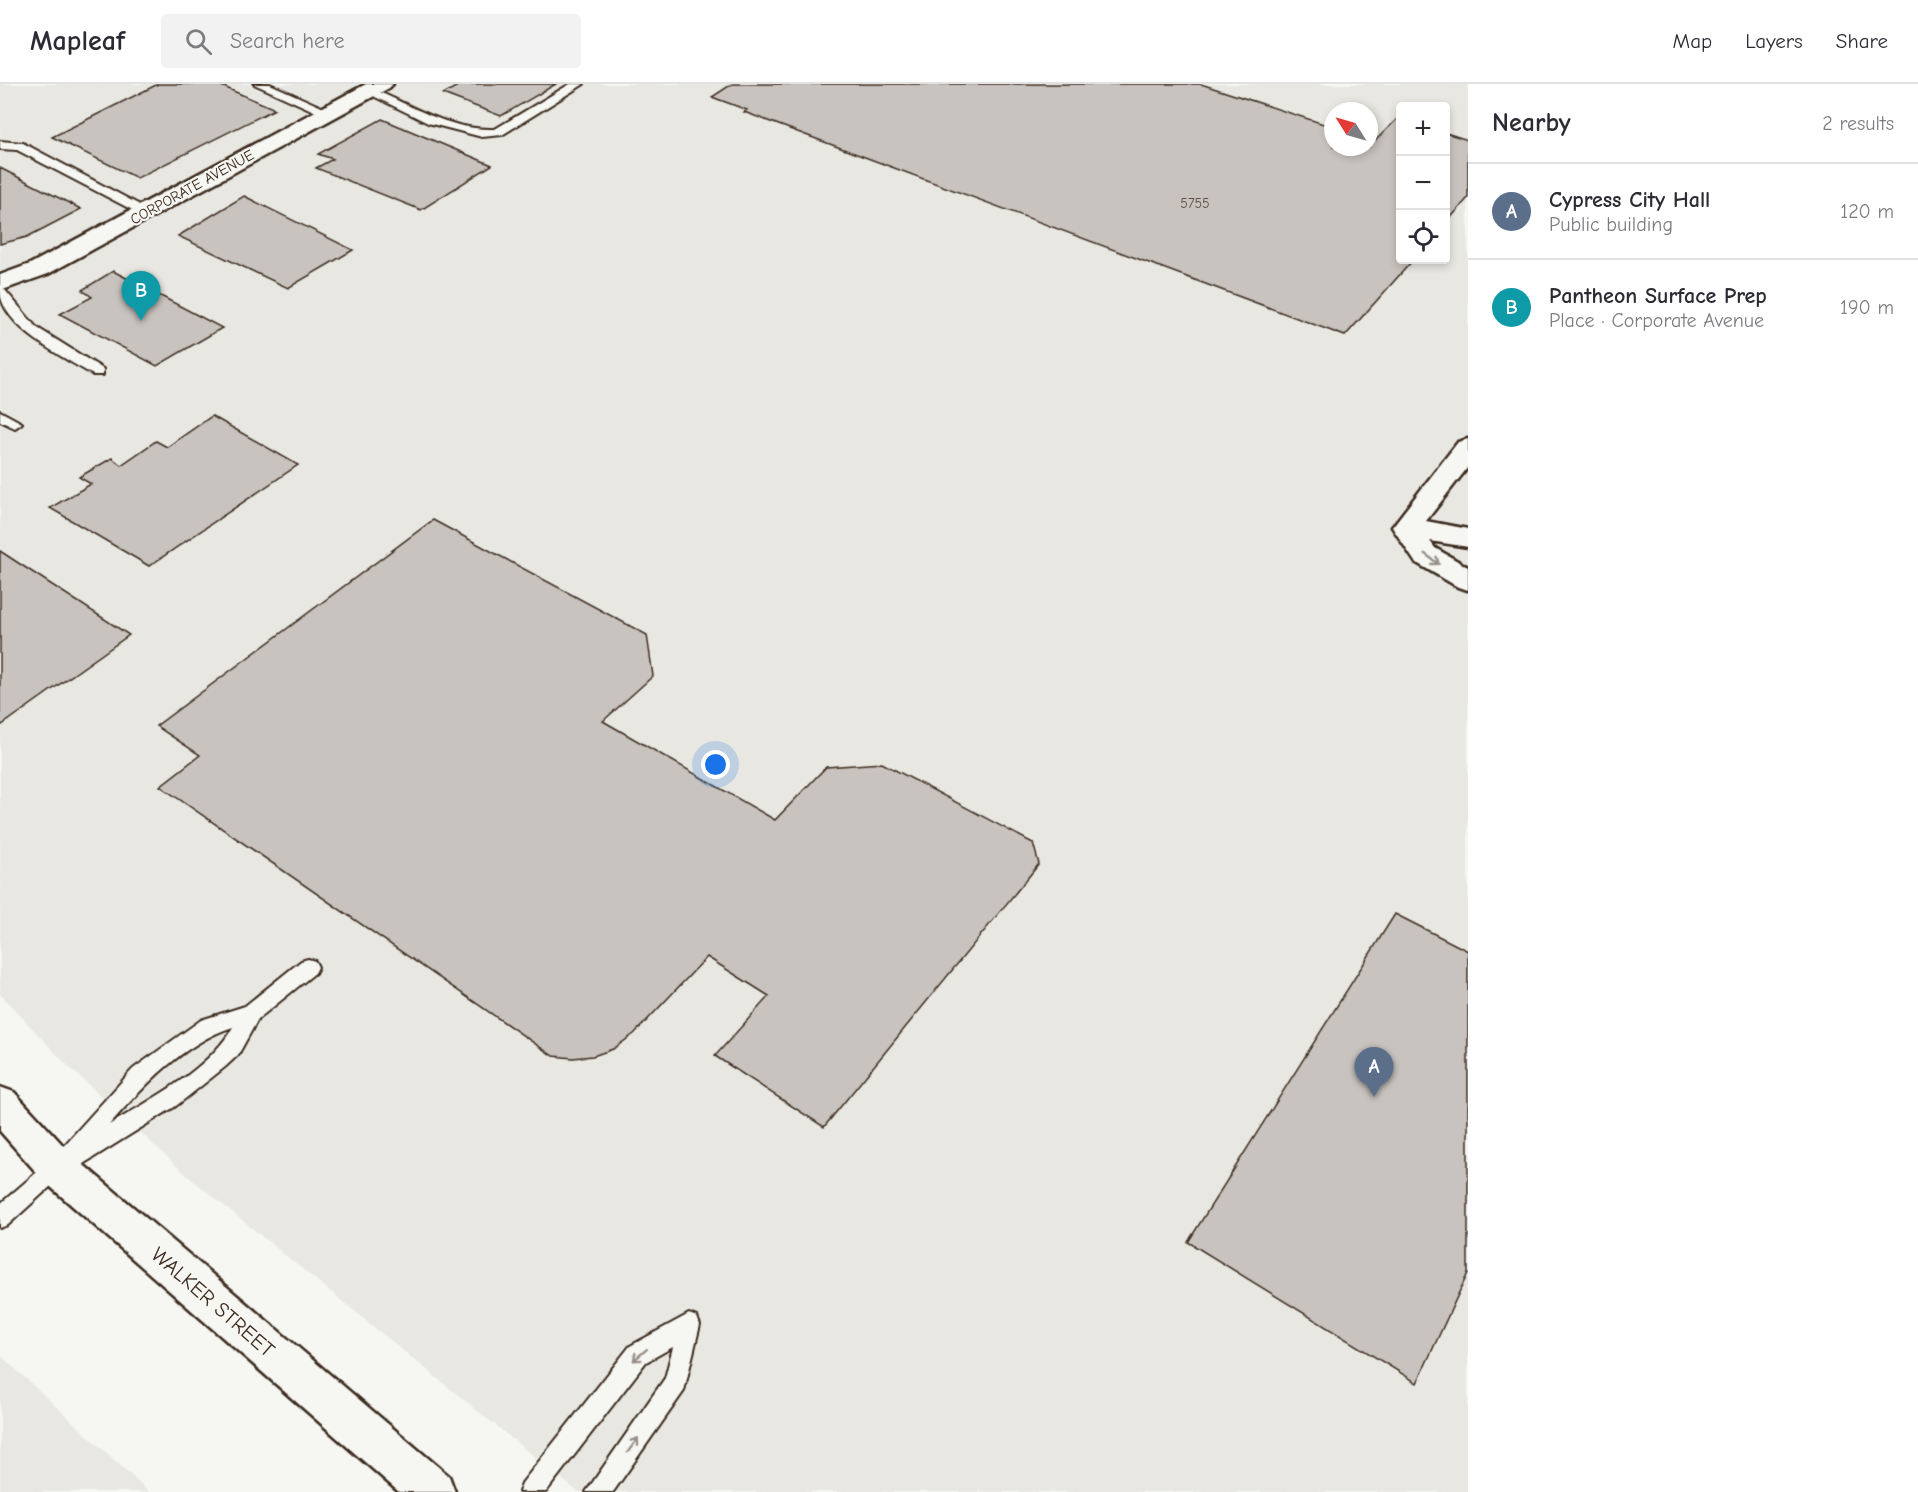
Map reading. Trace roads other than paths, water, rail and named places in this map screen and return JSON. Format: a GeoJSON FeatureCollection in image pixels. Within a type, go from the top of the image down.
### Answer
{"type":"FeatureCollection","features":[{"type":"Feature","properties":{"kind":"street","name":"CORPORATE AVENUE"},"geometry":{"type":"LineString","coordinates":[[0,284],[39,269],[375,88]]}},
{"type":"Feature","properties":{"kind":"street"},"geometry":{"type":"LineString","coordinates":[[1406,527],[1468,448]]}},
{"type":"Feature","properties":{"kind":"street"},"geometry":{"type":"LineString","coordinates":[[1406,527],[1468,538]]}},
{"type":"Feature","properties":{"kind":"street"},"geometry":{"type":"LineString","coordinates":[[1406,527],[1425,555],[1468,580]]}},
{"type":"Feature","properties":{"kind":"street","name":"WALKER STREET"},"geometry":{"type":"LineString","coordinates":[[0,1104],[58,1168],[433,1492]]}},
{"type":"Feature","properties":{"kind":"lane"},"geometry":{"type":"LineString","coordinates":[[260,84],[328,112]]}},
{"type":"Feature","properties":{"kind":"lane"},"geometry":{"type":"LineString","coordinates":[[375,88],[461,132],[486,134],[498,132],[578,84]]}},
{"type":"Feature","properties":{"kind":"lane"},"geometry":{"type":"LineString","coordinates":[[0,145],[19,146],[147,212]]}},
{"type":"Feature","properties":{"kind":"lane"},"geometry":{"type":"LineString","coordinates":[[0,293],[31,330],[98,372]]}},
{"type":"Feature","properties":{"kind":"lane"},"geometry":{"type":"LineString","coordinates":[[0,415],[15,423]]}},
{"type":"Feature","properties":{"kind":"lane"},"geometry":{"type":"LineString","coordinates":[[58,1168],[169,1100],[231,1049],[251,1013],[308,967]]}},
{"type":"Feature","properties":{"kind":"lane"},"geometry":{"type":"LineString","coordinates":[[0,1218],[58,1168],[140,1075],[208,1026],[251,1013]]}},
{"type":"Feature","properties":{"kind":"lane"},"geometry":{"type":"LineString","coordinates":[[531,1492],[638,1354],[689,1325],[676,1383],[598,1492]]}},
{"type":"Feature","properties":{"kind":"place","name":"Pantheon Surface Prep"},"geometry":{"type":"Point","coordinates":[141,321]}},
{"type":"Feature","properties":{"kind":"place","name":"Cypress City Hall"},"geometry":{"type":"Point","coordinates":[1374,1097]}}]}
